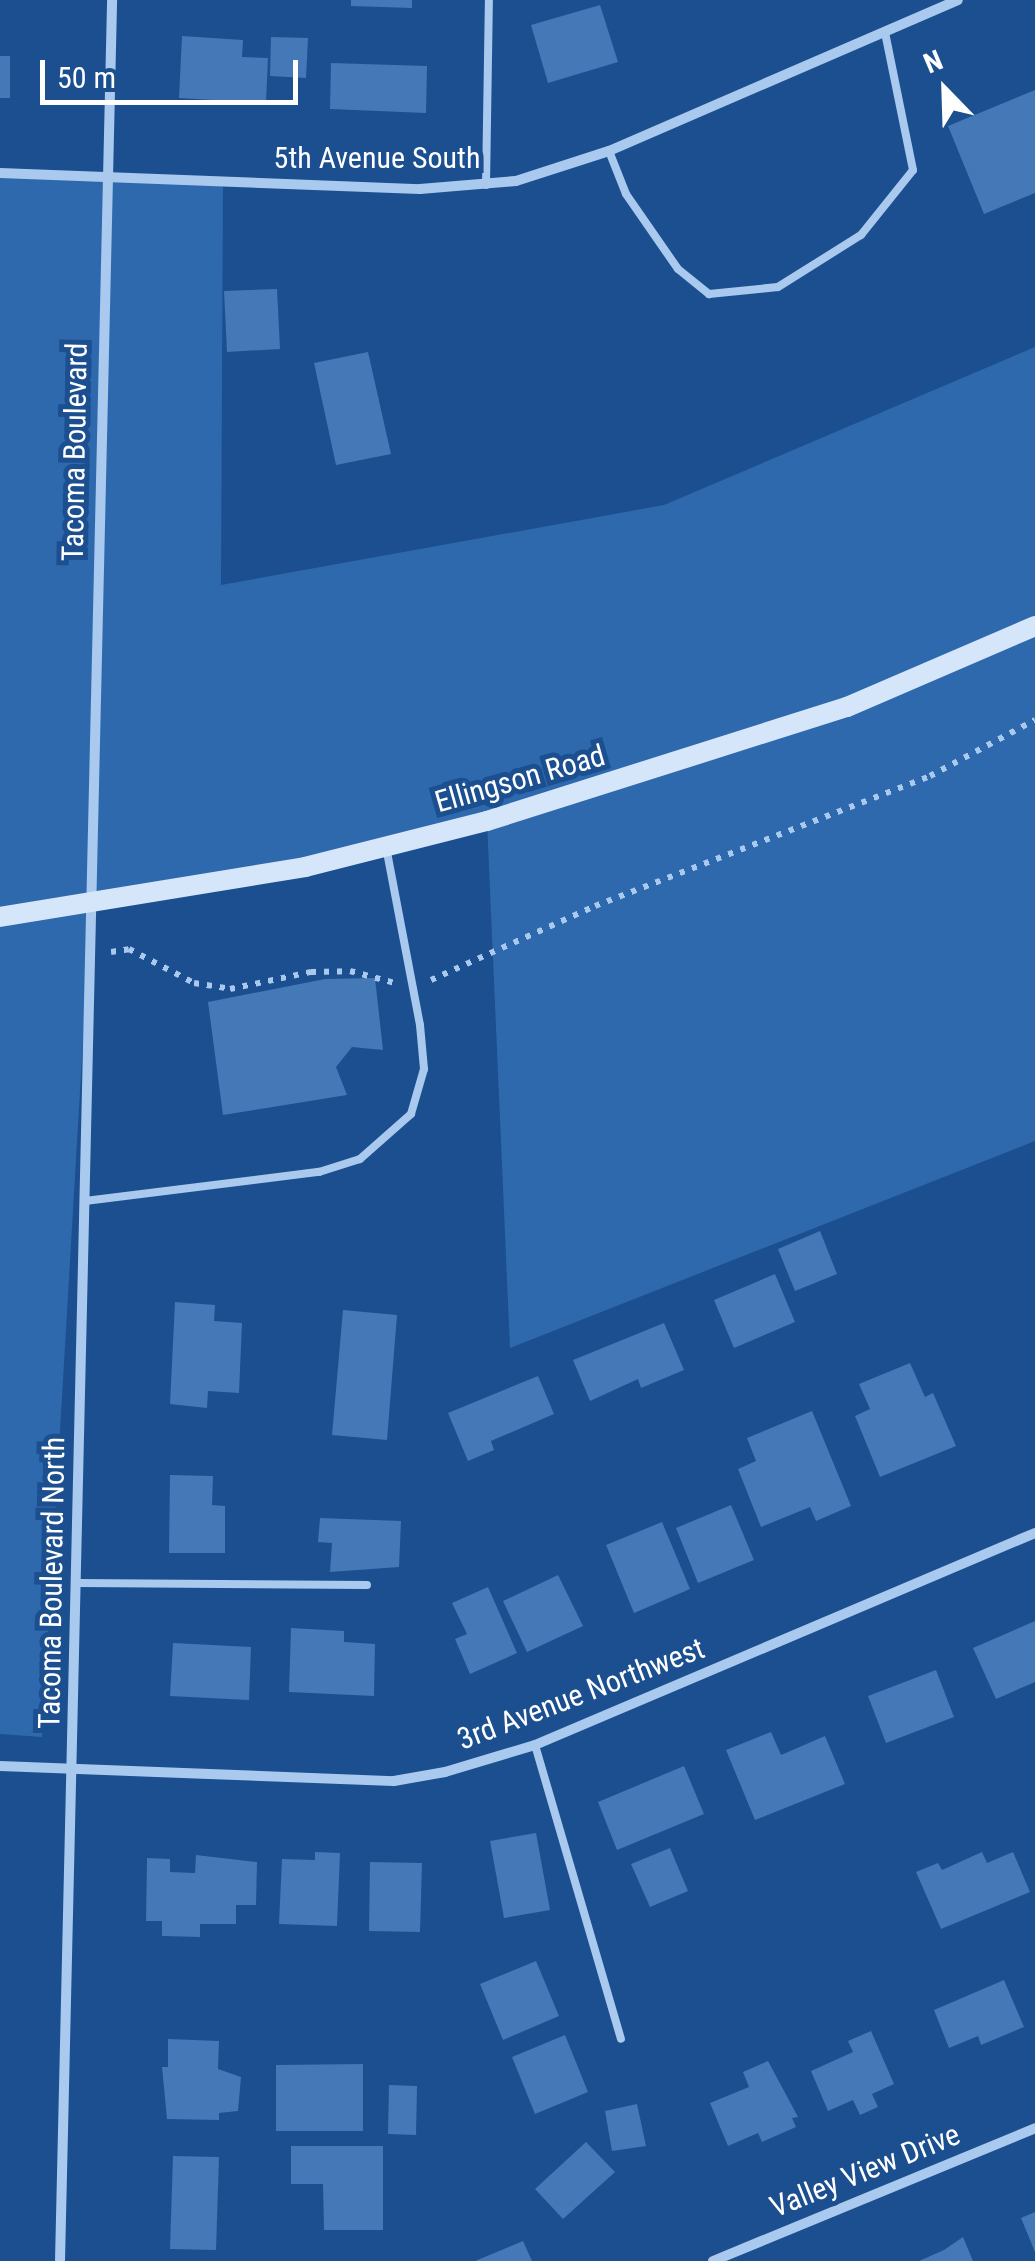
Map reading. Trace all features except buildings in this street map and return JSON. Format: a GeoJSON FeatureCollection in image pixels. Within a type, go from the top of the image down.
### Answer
{"type":"FeatureCollection","features":[{"type":"Feature","properties":{"kind":"main road","name":"Ellingson Road"},"geometry":{"type":"LineString","coordinates":[[0,917],[91,905],[386,847],[672,766],[830,713],[1035,626]]}},
{"type":"Feature","properties":{"kind":"street","name":"Tacoma Boulevard"},"geometry":{"type":"LineString","coordinates":[[91,905],[112,0]]}},
{"type":"Feature","properties":{"kind":"street","name":"5th Avenue South"},"geometry":{"type":"LineString","coordinates":[[0,173],[420,189],[486,185],[609,151],[958,0]]}},
{"type":"Feature","properties":{"kind":"street","name":"Tacoma Boulevard North"},"geometry":{"type":"LineString","coordinates":[[60,2261],[91,905]]}},
{"type":"Feature","properties":{"kind":"street","name":"3rd Avenue Northwest"},"geometry":{"type":"LineString","coordinates":[[0,1766],[394,1781],[535,1745],[1035,1533]]}},
{"type":"Feature","properties":{"kind":"street","name":"Valley View Drive"},"geometry":{"type":"LineString","coordinates":[[713,2261],[1035,2128]]}},
{"type":"Feature","properties":{"kind":"lane"},"geometry":{"type":"LineString","coordinates":[[486,185],[489,0]]}},
{"type":"Feature","properties":{"kind":"lane"},"geometry":{"type":"LineString","coordinates":[[609,151],[626,194],[678,269],[710,294],[778,287],[861,235],[914,170],[885,32]]}},
{"type":"Feature","properties":{"kind":"lane"},"geometry":{"type":"LineString","coordinates":[[85,1202],[318,1172],[385,1142],[412,1114],[424,1069],[386,847]]}},
{"type":"Feature","properties":{"kind":"lane"},"geometry":{"type":"LineString","coordinates":[[78,1584],[366,1585]]}},
{"type":"Feature","properties":{"kind":"lane"},"geometry":{"type":"LineString","coordinates":[[535,1745],[621,2039]]}},
{"type":"Feature","properties":{"kind":"path"},"geometry":{"type":"LineString","coordinates":[[90,956],[129,949],[194,984],[230,989],[310,972],[350,971],[412,984],[458,973],[595,906],[930,776],[1035,720]]}},
{"type":"Feature","properties":{"kind":"shaded area"},"geometry":{"type":"Polygon","coordinates":[[[0,175],[223,181],[221,585],[664,505],[1035,347],[1035,1141],[510,1348],[487,821],[91,905],[42,1737],[0,1734],[0,175]]]}}]}
